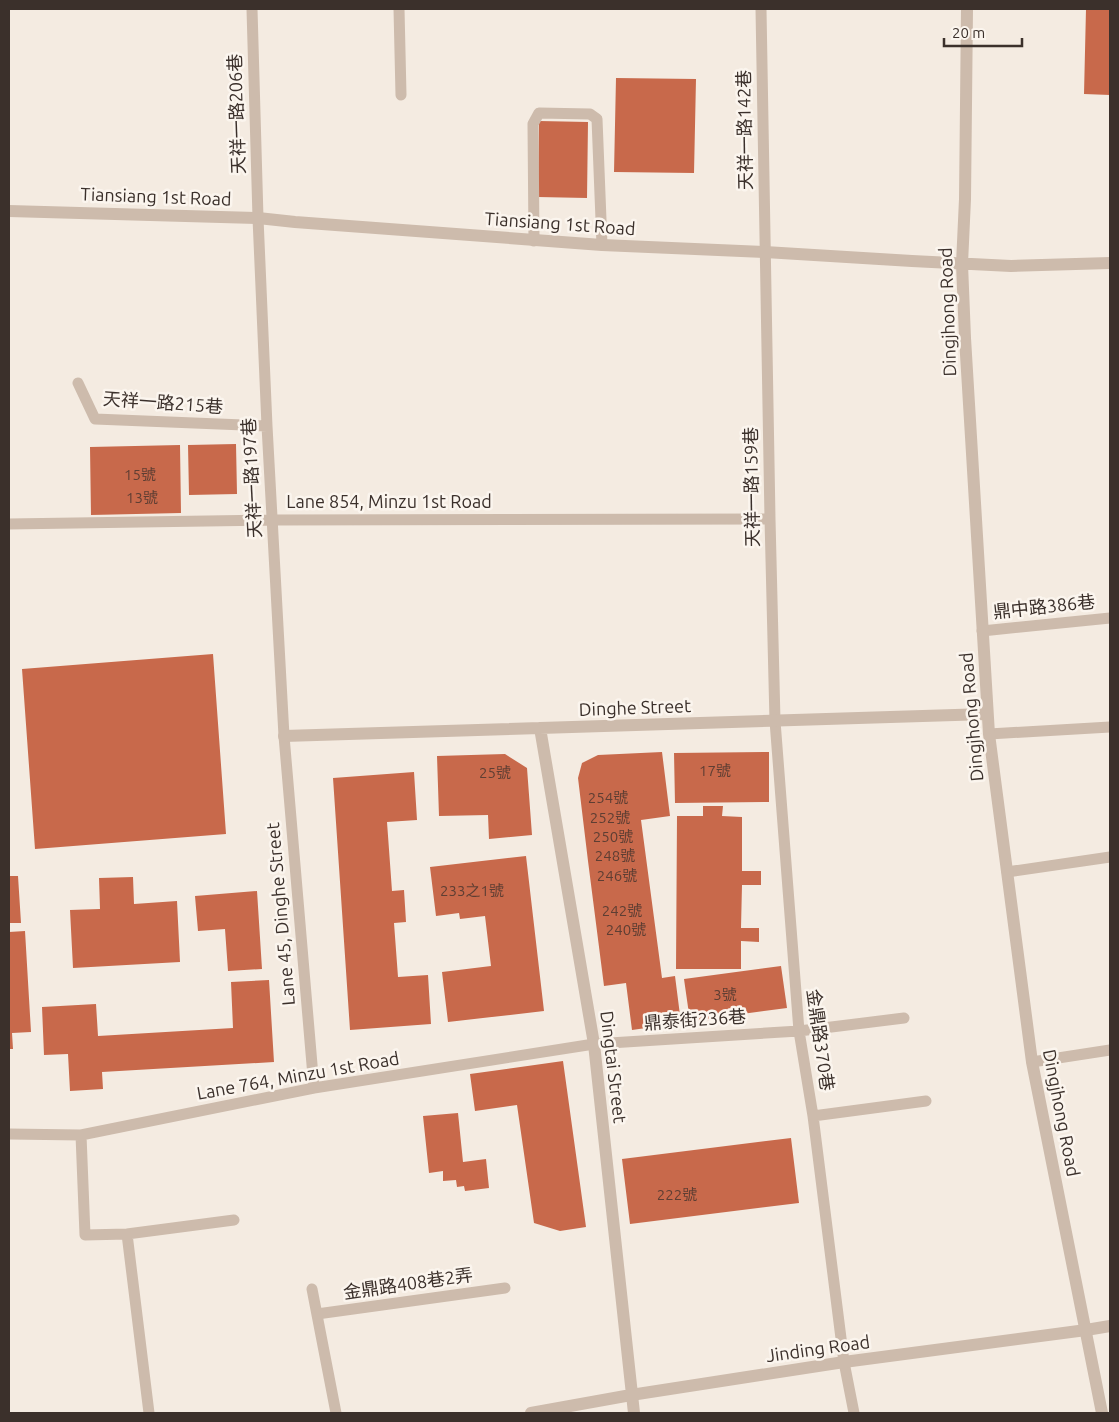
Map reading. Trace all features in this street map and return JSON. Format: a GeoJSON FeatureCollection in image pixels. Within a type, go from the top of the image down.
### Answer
{"type":"FeatureCollection","features":[{"type":"Feature","properties":{"kind":"street","name":"Dingjhong Road"},"geometry":{"type":"LineString","coordinates":[[967,9],[965,199],[962,264],[987,714],[1032,1062],[1102,1413]]}},
{"type":"Feature","properties":{"kind":"street","name":"Tiansiang 1st Road"},"geometry":{"type":"LineString","coordinates":[[9,210],[258,218],[534,241],[962,264],[1011,266],[1110,263]]}},
{"type":"Feature","properties":{"kind":"street","name":"Dinghe Street"},"geometry":{"type":"LineString","coordinates":[[284,736],[987,714]]}},
{"type":"Feature","properties":{"kind":"street","name":"Dingtai Street"},"geometry":{"type":"LineString","coordinates":[[540,728],[594,1044],[634,1413]]}},
{"type":"Feature","properties":{"kind":"street","name":"Jinding Road"},"geometry":{"type":"LineString","coordinates":[[531,1413],[631,1395],[844,1362],[1110,1326]]}},
{"type":"Feature","properties":{"kind":"lane","name":"天祥一路206巷"},"geometry":{"type":"LineString","coordinates":[[252,9],[258,218]]}},
{"type":"Feature","properties":{"kind":"lane"},"geometry":{"type":"LineString","coordinates":[[399,9],[401,95]]}},
{"type":"Feature","properties":{"kind":"lane","name":"天祥一路142巷"},"geometry":{"type":"LineString","coordinates":[[761,9],[765,252]]}},
{"type":"Feature","properties":{"kind":"lane"},"geometry":{"type":"LineString","coordinates":[[534,241],[532,124],[539,113],[590,114],[597,119],[602,245]]}},
{"type":"Feature","properties":{"kind":"lane","name":"天祥一路197巷"},"geometry":{"type":"LineString","coordinates":[[258,218],[284,736]]}},
{"type":"Feature","properties":{"kind":"lane","name":"天祥一路159巷"},"geometry":{"type":"LineString","coordinates":[[765,252],[775,721]]}},
{"type":"Feature","properties":{"kind":"lane","name":"天祥一路215巷"},"geometry":{"type":"LineString","coordinates":[[78,383],[95,419],[267,426]]}},
{"type":"Feature","properties":{"kind":"lane","name":"Lane 854, Minzu 1st Road"},"geometry":{"type":"LineString","coordinates":[[9,524],[272,520],[770,519]]}},
{"type":"Feature","properties":{"kind":"lane","name":"鼎中路386巷"},"geometry":{"type":"LineString","coordinates":[[982,631],[1110,618]]}},
{"type":"Feature","properties":{"kind":"lane","name":"金鼎路370巷"},"geometry":{"type":"LineString","coordinates":[[775,721],[799,1031],[813,1116],[844,1362],[854,1413]]}},
{"type":"Feature","properties":{"kind":"lane"},"geometry":{"type":"LineString","coordinates":[[989,734],[1110,727]]}},
{"type":"Feature","properties":{"kind":"lane","name":"Lane 45, Dinghe Street"},"geometry":{"type":"LineString","coordinates":[[284,736],[314,1088]]}},
{"type":"Feature","properties":{"kind":"lane"},"geometry":{"type":"LineString","coordinates":[[1007,872],[1110,857]]}},
{"type":"Feature","properties":{"kind":"lane","name":"鼎泰街236巷"},"geometry":{"type":"LineString","coordinates":[[594,1044],[799,1031],[904,1018]]}},
{"type":"Feature","properties":{"kind":"lane","name":"Lane 764, Minzu 1st Road"},"geometry":{"type":"LineString","coordinates":[[9,1134],[81,1136],[314,1088],[594,1044]]}},
{"type":"Feature","properties":{"kind":"lane"},"geometry":{"type":"LineString","coordinates":[[1032,1062],[1110,1050]]}},
{"type":"Feature","properties":{"kind":"lane"},"geometry":{"type":"LineString","coordinates":[[813,1116],[926,1101]]}},
{"type":"Feature","properties":{"kind":"lane"},"geometry":{"type":"LineString","coordinates":[[81,1136],[85,1235],[127,1234],[234,1220]]}},
{"type":"Feature","properties":{"kind":"lane"},"geometry":{"type":"LineString","coordinates":[[127,1234],[149,1413]]}},
{"type":"Feature","properties":{"kind":"lane"},"geometry":{"type":"LineString","coordinates":[[312,1288],[336,1413]]}},
{"type":"Feature","properties":{"kind":"lane","name":"金鼎路408巷2弄"},"geometry":{"type":"LineString","coordinates":[[317,1314],[505,1288]]}},
{"type":"Feature","properties":{"kind":"building"},"geometry":{"type":"Polygon","coordinates":[[[1086,9],[1110,9],[1110,95],[1084,94],[1086,9]]]}},
{"type":"Feature","properties":{"kind":"building"},"geometry":{"type":"Polygon","coordinates":[[[616,78],[696,79],[694,173],[614,172],[616,78]]]}},
{"type":"Feature","properties":{"kind":"building"},"geometry":{"type":"Polygon","coordinates":[[[539,121],[588,122],[587,198],[538,197],[539,121]]]}},
{"type":"Feature","properties":{"kind":"building"},"geometry":{"type":"Polygon","coordinates":[[[236,444],[237,494],[189,495],[188,445],[236,444]]]}},
{"type":"Feature","properties":{"kind":"building"},"geometry":{"type":"Polygon","coordinates":[[[180,445],[181,513],[91,515],[90,447],[180,445]]]}},
{"type":"Feature","properties":{"kind":"building"},"geometry":{"type":"Polygon","coordinates":[[[213,654],[226,834],[35,849],[22,669],[213,654]]]}},
{"type":"Feature","properties":{"kind":"building"},"geometry":{"type":"Polygon","coordinates":[[[662,752],[670,816],[641,820],[662,978],[675,976],[681,1023],[632,1030],[626,983],[604,986],[578,778],[582,763],[598,755],[662,752]]]}},
{"type":"Feature","properties":{"kind":"building"},"geometry":{"type":"Polygon","coordinates":[[[769,752],[769,802],[675,803],[674,753],[769,752]]]}},
{"type":"Feature","properties":{"kind":"building"},"geometry":{"type":"Polygon","coordinates":[[[505,754],[527,768],[532,835],[489,839],[488,815],[439,816],[437,756],[505,754]]]}},
{"type":"Feature","properties":{"kind":"building"},"geometry":{"type":"Polygon","coordinates":[[[414,772],[417,820],[387,822],[392,891],[404,890],[406,922],[394,923],[398,977],[428,975],[431,1024],[350,1030],[333,778],[414,772]]]}},
{"type":"Feature","properties":{"kind":"building"},"geometry":{"type":"Polygon","coordinates":[[[703,806],[723,806],[722,816],[742,817],[742,871],[761,871],[761,885],[742,885],[741,928],[759,928],[759,942],[741,941],[741,969],[676,969],[677,816],[703,816],[703,806]]]}},
{"type":"Feature","properties":{"kind":"building"},"geometry":{"type":"Polygon","coordinates":[[[526,856],[544,1011],[448,1022],[442,972],[491,966],[485,916],[460,919],[459,913],[436,916],[430,867],[526,856]]]}},
{"type":"Feature","properties":{"kind":"building"},"geometry":{"type":"Polygon","coordinates":[[[9,876],[18,876],[21,923],[9,923],[9,876]]]}},
{"type":"Feature","properties":{"kind":"building"},"geometry":{"type":"Polygon","coordinates":[[[133,877],[134,904],[177,901],[180,962],[73,968],[70,910],[100,909],[99,878],[133,877]]]}},
{"type":"Feature","properties":{"kind":"building"},"geometry":{"type":"Polygon","coordinates":[[[257,891],[262,969],[228,971],[225,929],[198,931],[195,896],[257,891]]]}},
{"type":"Feature","properties":{"kind":"building"},"geometry":{"type":"Polygon","coordinates":[[[25,931],[31,1032],[12,1033],[13,1049],[9,1049],[9,932],[25,931]]]}},
{"type":"Feature","properties":{"kind":"building"},"geometry":{"type":"Polygon","coordinates":[[[781,966],[787,1008],[690,1021],[684,979],[781,966]]]}},
{"type":"Feature","properties":{"kind":"building"},"geometry":{"type":"Polygon","coordinates":[[[269,980],[274,1062],[102,1072],[103,1089],[70,1091],[68,1054],[44,1055],[42,1007],[96,1004],[98,1036],[233,1028],[231,982],[269,980]]]}},
{"type":"Feature","properties":{"kind":"building"},"geometry":{"type":"Polygon","coordinates":[[[563,1061],[586,1227],[560,1231],[534,1223],[517,1105],[475,1111],[470,1074],[563,1061]]]}},
{"type":"Feature","properties":{"kind":"building"},"geometry":{"type":"Polygon","coordinates":[[[458,1113],[463,1162],[486,1159],[489,1188],[465,1191],[464,1186],[457,1187],[456,1180],[443,1181],[443,1171],[429,1173],[423,1116],[458,1113]]]}},
{"type":"Feature","properties":{"kind":"building"},"geometry":{"type":"Polygon","coordinates":[[[791,1138],[799,1203],[630,1224],[622,1159],[791,1138]]]}}]}
